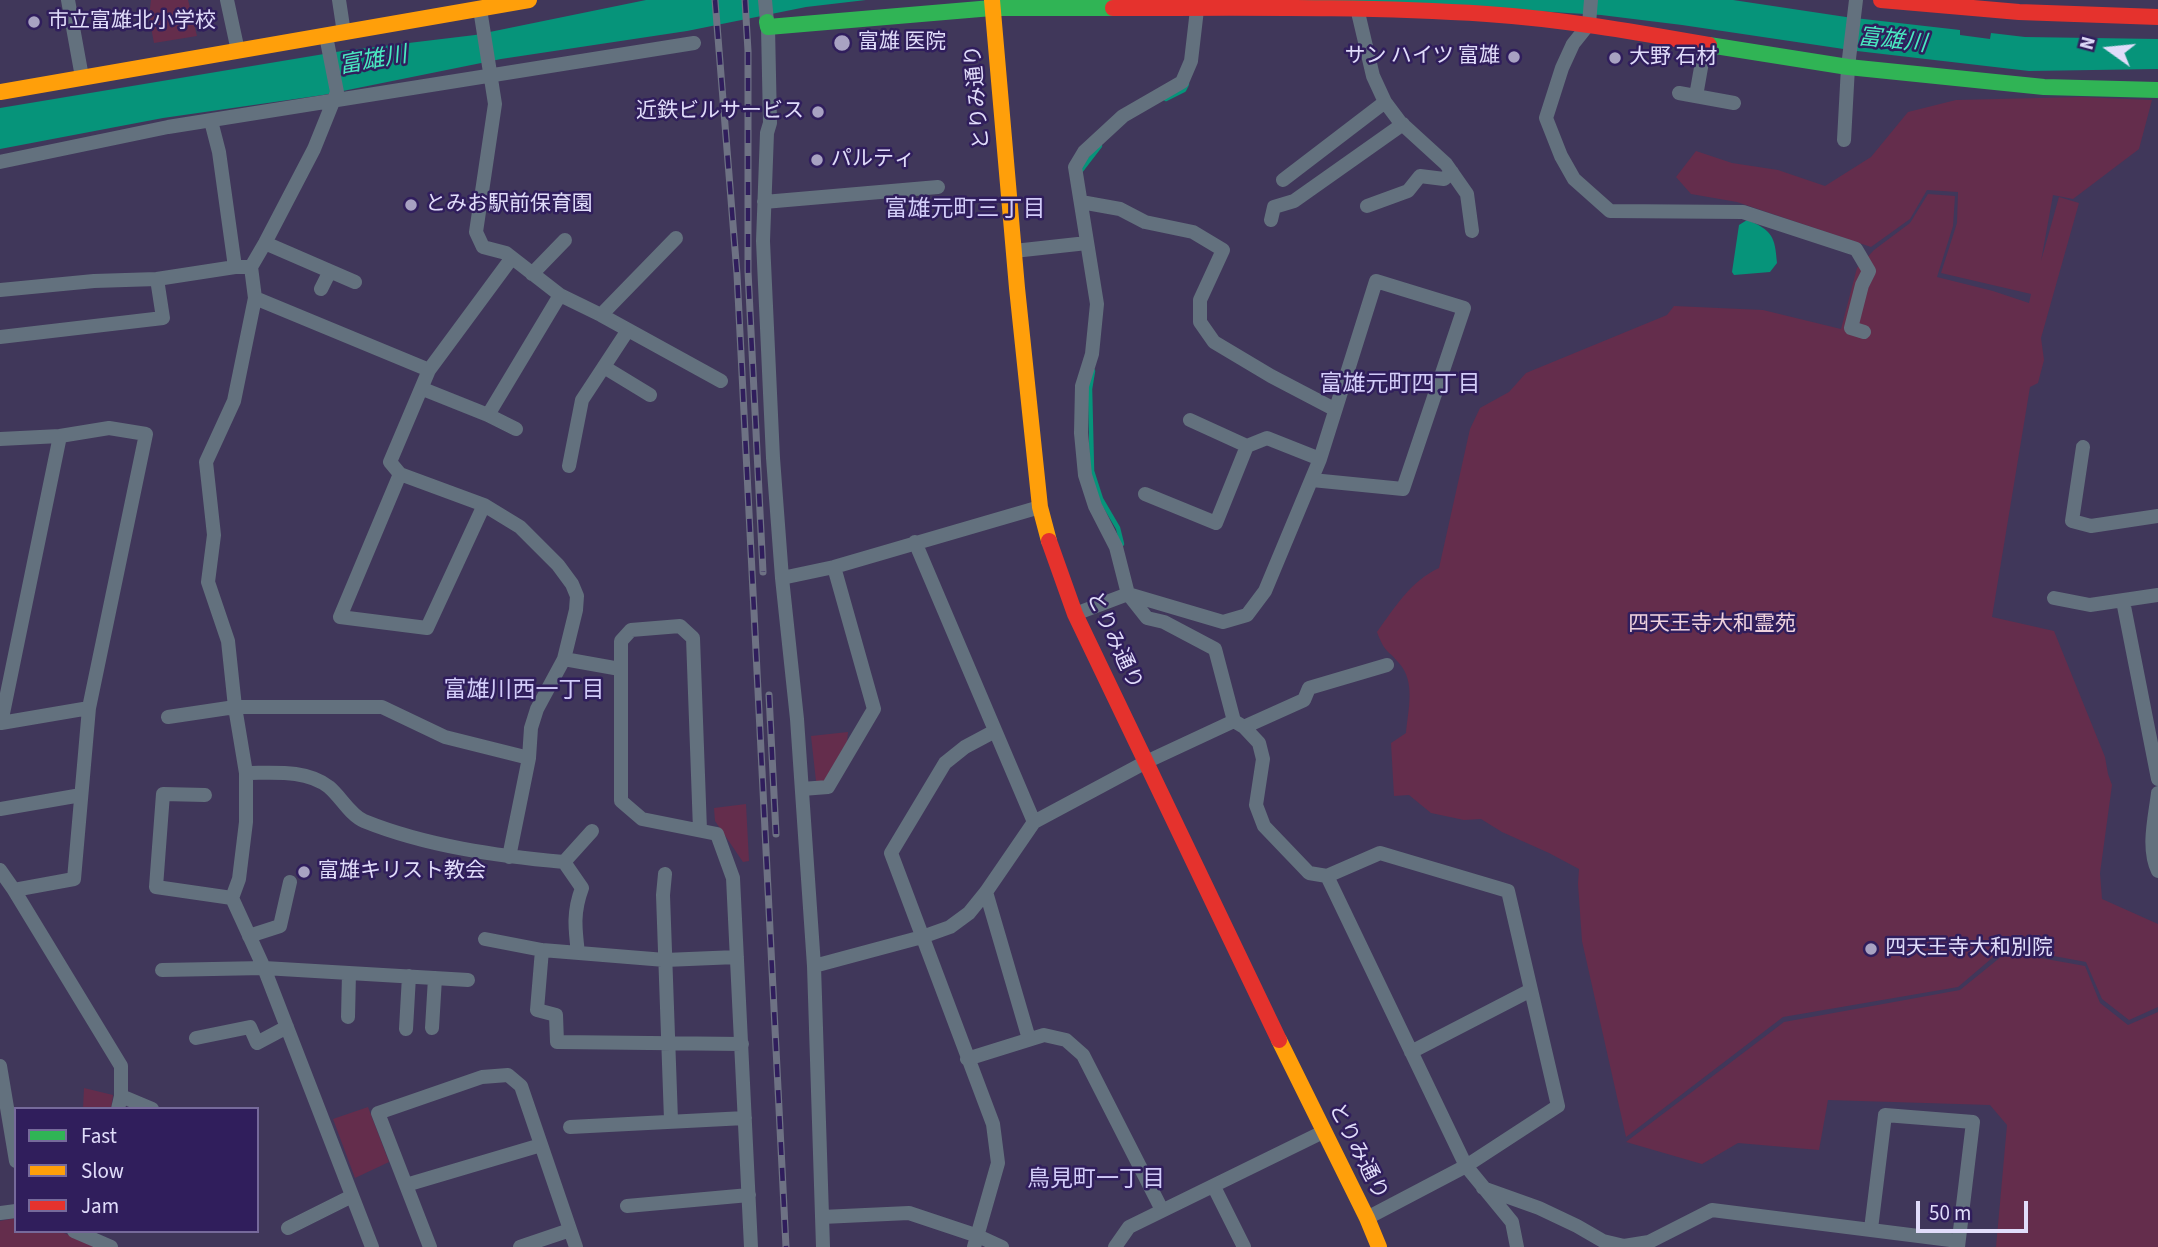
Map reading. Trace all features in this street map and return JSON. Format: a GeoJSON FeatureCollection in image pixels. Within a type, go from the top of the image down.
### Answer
{"type":"FeatureCollection","features":[{"type":"Feature","properties":{"kind":"street"},"geometry":{"type":"LineString","coordinates":[[68,0],[82,77]]}},
{"type":"Feature","properties":{"kind":"street"},"geometry":{"type":"LineString","coordinates":[[228,0],[238,51]]}},
{"type":"Feature","properties":{"kind":"street"},"geometry":{"type":"LineString","coordinates":[[339,0],[344,33]]}},
{"type":"Feature","properties":{"kind":"street"},"geometry":{"type":"LineString","coordinates":[[0,92],[480,9],[504,2],[529,0]]}},
{"type":"Feature","properties":{"kind":"street"},"geometry":{"type":"LineString","coordinates":[[765,0],[770,123],[767,133],[763,242],[771,417],[782,578],[803,789],[814,965],[823,1247]]}},
{"type":"Feature","properties":{"kind":"street"},"geometry":{"type":"LineString","coordinates":[[1591,0],[1590,24],[1573,44],[1562,68],[1546,118],[1561,156],[1574,179],[1610,211],[1744,212],[1856,249],[1869,271],[1862,285],[1851,328],[1864,332]]}},
{"type":"Feature","properties":{"kind":"street"},"geometry":{"type":"LineString","coordinates":[[1881,0],[2080,16],[2158,17]]}},
{"type":"Feature","properties":{"kind":"street"},"geometry":{"type":"LineString","coordinates":[[767,25],[992,4],[1198,4],[1489,14],[1590,24],[1848,67],[2044,87],[2158,90]]}},
{"type":"Feature","properties":{"kind":"street","name":"とりみ通り"},"geometry":{"type":"LineString","coordinates":[[992,4],[1040,507],[1052,551],[1075,614],[1379,1247]]}},
{"type":"Feature","properties":{"kind":"street"},"geometry":{"type":"LineString","coordinates":[[1198,4],[1191,61],[1182,82],[1123,116],[1084,152],[1074,167],[1085,203],[1087,243],[1097,304],[1092,354],[1082,386],[1081,433],[1085,475],[1095,506],[1116,547],[1128,594],[1147,618],[1164,622],[1214,649],[1239,724],[1259,743],[1263,759],[1256,805],[1264,826],[1309,873],[1327,876],[1380,853],[1508,891],[1558,1106],[1466,1166],[1367,1218]]}},
{"type":"Feature","properties":{"kind":"street"},"geometry":{"type":"LineString","coordinates":[[1844,140],[1855,6]]}},
{"type":"Feature","properties":{"kind":"street"},"geometry":{"type":"LineString","coordinates":[[1357,8],[1373,76],[1385,102],[1403,124],[1446,164],[1467,194],[1472,231]]}},
{"type":"Feature","properties":{"kind":"street"},"geometry":{"type":"LineString","coordinates":[[480,9],[495,104],[476,232],[483,247],[506,253],[560,295],[721,381]]}},
{"type":"Feature","properties":{"kind":"street"},"geometry":{"type":"LineString","coordinates":[[326,36],[335,97],[314,149],[251,267],[255,298],[234,401],[206,463],[214,535],[208,583],[228,640],[246,773],[246,822],[239,879],[232,898],[264,968],[372,1247]]}},
{"type":"Feature","properties":{"kind":"street"},"geometry":{"type":"LineString","coordinates":[[0,163],[168,127],[335,97],[490,71],[694,43]]}},
{"type":"Feature","properties":{"kind":"street"},"geometry":{"type":"LineString","coordinates":[[1696,96],[1705,45]]}},
{"type":"Feature","properties":{"kind":"street"},"geometry":{"type":"LineString","coordinates":[[1679,93],[1734,103]]}},
{"type":"Feature","properties":{"kind":"street"},"geometry":{"type":"LineString","coordinates":[[1283,180],[1385,102]]}},
{"type":"Feature","properties":{"kind":"street"},"geometry":{"type":"LineString","coordinates":[[212,121],[235,267]]}},
{"type":"Feature","properties":{"kind":"street"},"geometry":{"type":"LineString","coordinates":[[1271,220],[1274,207],[1294,201],[1403,124]]}},
{"type":"Feature","properties":{"kind":"street"},"geometry":{"type":"LineString","coordinates":[[1367,206],[1408,191],[1420,176],[1444,179],[1452,172]]}},
{"type":"Feature","properties":{"kind":"street"},"geometry":{"type":"LineString","coordinates":[[764,202],[938,187]]}},
{"type":"Feature","properties":{"kind":"street"},"geometry":{"type":"LineString","coordinates":[[1085,203],[1121,209],[1145,222],[1193,232],[1223,250],[1200,300],[1200,322],[1214,342],[1334,409]]}},
{"type":"Feature","properties":{"kind":"street"},"geometry":{"type":"LineString","coordinates":[[601,315],[676,238]]}},
{"type":"Feature","properties":{"kind":"street"},"geometry":{"type":"LineString","coordinates":[[532,274],[565,240]]}},
{"type":"Feature","properties":{"kind":"street"},"geometry":{"type":"LineString","coordinates":[[265,243],[355,282]]}},
{"type":"Feature","properties":{"kind":"street"},"geometry":{"type":"LineString","coordinates":[[1014,251],[1087,243]]}},
{"type":"Feature","properties":{"kind":"street"},"geometry":{"type":"LineString","coordinates":[[509,857],[529,758],[531,728],[537,709],[564,659],[576,610],[576,596],[572,583],[558,565],[520,527],[484,505],[400,474],[390,462],[429,370],[511,259]]}},
{"type":"Feature","properties":{"kind":"street"},"geometry":{"type":"LineString","coordinates":[[0,290],[94,281],[157,279],[251,267]]}},
{"type":"Feature","properties":{"kind":"street"},"geometry":{"type":"LineString","coordinates":[[321,289],[330,271]]}},
{"type":"Feature","properties":{"kind":"street"},"geometry":{"type":"LineString","coordinates":[[0,337],[163,318],[157,279]]}},
{"type":"Feature","properties":{"kind":"street"},"geometry":{"type":"LineString","coordinates":[[1075,614],[1128,594],[1223,622],[1247,615],[1265,591],[1311,480],[1320,459],[1376,281],[1464,308],[1403,489],[1311,480]]}},
{"type":"Feature","properties":{"kind":"street"},"geometry":{"type":"LineString","coordinates":[[488,415],[560,295]]}},
{"type":"Feature","properties":{"kind":"street"},"geometry":{"type":"LineString","coordinates":[[255,298],[429,370]]}},
{"type":"Feature","properties":{"kind":"street"},"geometry":{"type":"LineString","coordinates":[[569,466],[582,400],[628,330]]}},
{"type":"Feature","properties":{"kind":"street"},"geometry":{"type":"LineString","coordinates":[[604,368],[650,395]]}},
{"type":"Feature","properties":{"kind":"street"},"geometry":{"type":"LineString","coordinates":[[423,389],[516,429]]}},
{"type":"Feature","properties":{"kind":"street"},"geometry":{"type":"LineString","coordinates":[[1190,420],[1247,446]]}},
{"type":"Feature","properties":{"kind":"street"},"geometry":{"type":"LineString","coordinates":[[0,439],[60,436],[109,428],[146,434],[89,708],[74,879],[14,890]]}},
{"type":"Feature","properties":{"kind":"street"},"geometry":{"type":"LineString","coordinates":[[60,436],[0,723],[89,708]]}},
{"type":"Feature","properties":{"kind":"street"},"geometry":{"type":"LineString","coordinates":[[1144,494],[1216,523],[1247,446],[1267,438],[1320,459]]}},
{"type":"Feature","properties":{"kind":"street"},"geometry":{"type":"LineString","coordinates":[[2083,447],[2072,521],[2091,526],[2158,516]]}},
{"type":"Feature","properties":{"kind":"street"},"geometry":{"type":"LineString","coordinates":[[400,474],[340,617],[427,628],[484,505]]}},
{"type":"Feature","properties":{"kind":"street"},"geometry":{"type":"LineString","coordinates":[[782,578],[834,567],[1040,507]]}},
{"type":"Feature","properties":{"kind":"street"},"geometry":{"type":"LineString","coordinates":[[915,542],[1034,822]]}},
{"type":"Feature","properties":{"kind":"street"},"geometry":{"type":"LineString","coordinates":[[803,789],[828,787],[873,709],[834,567]]}},
{"type":"Feature","properties":{"kind":"street"},"geometry":{"type":"LineString","coordinates":[[2054,598],[2090,605],[2158,595]]}},
{"type":"Feature","properties":{"kind":"street"},"geometry":{"type":"LineString","coordinates":[[2123,601],[2158,779]]}},
{"type":"Feature","properties":{"kind":"street"},"geometry":{"type":"LineString","coordinates":[[700,830],[693,638],[680,626],[631,630],[621,641],[621,801],[642,819],[717,834],[733,877],[751,1247]]}},
{"type":"Feature","properties":{"kind":"street"},"geometry":{"type":"LineString","coordinates":[[564,659],[620,669]]}},
{"type":"Feature","properties":{"kind":"street"},"geometry":{"type":"LineString","coordinates":[[814,965],[950,927],[969,914],[1034,822],[1146,762],[1304,700],[1309,688],[1387,665]]}},
{"type":"Feature","properties":{"kind":"street"},"geometry":{"type":"LineString","coordinates":[[168,717],[235,707],[382,707],[445,737],[529,758]]}},
{"type":"Feature","properties":{"kind":"street"},"geometry":{"type":"LineString","coordinates":[[976,1241],[998,1163],[993,1124],[891,853],[946,764],[965,747],[995,731]]}},
{"type":"Feature","properties":{"kind":"street"},"geometry":{"type":"LineString","coordinates":[[246,773],[296,773],[327,786],[360,820],[419,839],[509,857],[564,862]]}},
{"type":"Feature","properties":{"kind":"street"},"geometry":{"type":"LineString","coordinates":[[2158,793],[2153,842],[2153,861],[2158,871]]}},
{"type":"Feature","properties":{"kind":"street"},"geometry":{"type":"LineString","coordinates":[[205,795],[163,794],[156,887],[232,898]]}},
{"type":"Feature","properties":{"kind":"street"},"geometry":{"type":"LineString","coordinates":[[0,810],[81,795]]}},
{"type":"Feature","properties":{"kind":"street"},"geometry":{"type":"LineString","coordinates":[[564,862],[593,831]]}},
{"type":"Feature","properties":{"kind":"street"},"geometry":{"type":"LineString","coordinates":[[564,862],[582,888],[575,906],[578,953]]}},
{"type":"Feature","properties":{"kind":"street"},"geometry":{"type":"LineString","coordinates":[[0,870],[121,1066],[120,1102],[143,1107]]}},
{"type":"Feature","properties":{"kind":"street"},"geometry":{"type":"LineString","coordinates":[[666,874],[663,895],[671,1121]]}},
{"type":"Feature","properties":{"kind":"street"},"geometry":{"type":"LineString","coordinates":[[1327,876],[1466,1166],[1512,1222],[1517,1247]]}},
{"type":"Feature","properties":{"kind":"street"},"geometry":{"type":"LineString","coordinates":[[249,936],[280,926],[290,882]]}},
{"type":"Feature","properties":{"kind":"street"},"geometry":{"type":"LineString","coordinates":[[986,892],[1029,1039]]}},
{"type":"Feature","properties":{"kind":"street"},"geometry":{"type":"LineString","coordinates":[[485,939],[542,950],[665,960],[737,957]]}},
{"type":"Feature","properties":{"kind":"street"},"geometry":{"type":"LineString","coordinates":[[542,950],[537,1010],[556,1015],[557,1042],[742,1044]]}},
{"type":"Feature","properties":{"kind":"street"},"geometry":{"type":"LineString","coordinates":[[162,970],[264,968],[468,980]]}},
{"type":"Feature","properties":{"kind":"street"},"geometry":{"type":"LineString","coordinates":[[348,1017],[349,973]]}},
{"type":"Feature","properties":{"kind":"street"},"geometry":{"type":"LineString","coordinates":[[406,1029],[409,976]]}},
{"type":"Feature","properties":{"kind":"street"},"geometry":{"type":"LineString","coordinates":[[432,1028],[435,978]]}},
{"type":"Feature","properties":{"kind":"street"},"geometry":{"type":"LineString","coordinates":[[1411,1052],[1531,990]]}},
{"type":"Feature","properties":{"kind":"street"},"geometry":{"type":"LineString","coordinates":[[196,1038],[250,1027],[257,1043],[287,1027]]}},
{"type":"Feature","properties":{"kind":"street"},"geometry":{"type":"LineString","coordinates":[[967,1059],[1044,1035],[1066,1040],[1083,1055],[1162,1210]]}},
{"type":"Feature","properties":{"kind":"street"},"geometry":{"type":"LineString","coordinates":[[0,1066],[14,1149]]}},
{"type":"Feature","properties":{"kind":"street"},"geometry":{"type":"LineString","coordinates":[[430,1247],[378,1113],[482,1077],[508,1075],[521,1086],[576,1247]]}},
{"type":"Feature","properties":{"kind":"street"},"geometry":{"type":"LineString","coordinates":[[1483,1188],[1539,1208],[1602,1241],[1624,1246],[1648,1242],[1712,1210],[1871,1229],[1958,1244],[1973,1122],[1885,1115],[1871,1229]]}},
{"type":"Feature","properties":{"kind":"street"},"geometry":{"type":"LineString","coordinates":[[570,1127],[745,1118]]}},
{"type":"Feature","properties":{"kind":"street"},"geometry":{"type":"LineString","coordinates":[[1115,1247],[1129,1227],[1323,1132]]}},
{"type":"Feature","properties":{"kind":"street"},"geometry":{"type":"LineString","coordinates":[[406,1185],[541,1146]]}},
{"type":"Feature","properties":{"kind":"street"},"geometry":{"type":"LineString","coordinates":[[1214,1187],[1244,1247]]}},
{"type":"Feature","properties":{"kind":"street"},"geometry":{"type":"LineString","coordinates":[[628,1206],[749,1195]]}},
{"type":"Feature","properties":{"kind":"street"},"geometry":{"type":"LineString","coordinates":[[288,1228],[352,1196]]}},
{"type":"Feature","properties":{"kind":"street"},"geometry":{"type":"LineString","coordinates":[[822,1217],[909,1213],[976,1241],[1002,1247]]}},
{"type":"Feature","properties":{"kind":"street"},"geometry":{"type":"LineString","coordinates":[[520,1247],[570,1230]]}},
{"type":"Feature","properties":{"kind":"street"},"geometry":{"type":"LineString","coordinates":[[79,1233],[111,1247]]}},
{"type":"Feature","properties":{"kind":"green space"},"geometry":{"type":"Polygon","coordinates":[[[151,0],[188,0],[197,36],[154,43],[149,17],[151,0]]]}},
{"type":"Feature","properties":{"kind":"green space","name":"四天王寺大和霊苑"},"geometry":{"type":"Polygon","coordinates":[[[2081,97],[2152,100],[2139,149],[2073,199],[2053,195],[2041,261],[2059,197],[2079,203],[2041,338],[2044,360],[2038,383],[2030,387],[1992,617],[2054,631],[2105,757],[2112,785],[2100,873],[2102,899],[2158,924],[2158,1007],[2129,1020],[2102,999],[2086,962],[2005,947],[1958,987],[1783,1017],[1626,1137],[1582,941],[1579,869],[1481,819],[1464,820],[1431,813],[1409,795],[1394,796],[1391,743],[1406,733],[1409,687],[1404,671],[1384,647],[1377,632],[1412,587],[1439,568],[1470,429],[1480,408],[1509,392],[1526,373],[1667,315],[1674,306],[1763,310],[1841,329],[1857,268],[1874,250],[1910,223],[1928,194],[1955,196],[1953,226],[1937,277],[2029,303],[2031,294],[1941,273],[1957,223],[1958,192],[1927,190],[1910,219],[1871,247],[1737,202],[1691,194],[1676,177],[1696,151],[1732,163],[1778,170],[1825,186],[1871,157],[1908,112],[1956,100],[2081,97]]]}},
{"type":"Feature","properties":{"kind":"green space"},"geometry":{"type":"Polygon","coordinates":[[[848,732],[847,742],[824,781],[816,781],[811,736],[848,732]]]}},
{"type":"Feature","properties":{"kind":"green space"},"geometry":{"type":"Polygon","coordinates":[[[746,804],[749,861],[743,862],[715,821],[714,808],[746,804]]]}},
{"type":"Feature","properties":{"kind":"green space"},"geometry":{"type":"Polygon","coordinates":[[[2007,952],[2085,966],[2100,1003],[2128,1025],[2158,1012],[2158,1247],[1996,1247],[2007,1125],[1990,1105],[1828,1100],[1819,1150],[1738,1143],[1702,1164],[1626,1142],[1784,1022],[1960,990],[2007,952]]]}},
{"type":"Feature","properties":{"kind":"green space"},"geometry":{"type":"Polygon","coordinates":[[[84,1088],[113,1095],[111,1107],[83,1107],[84,1088]]]}},
{"type":"Feature","properties":{"kind":"green space"},"geometry":{"type":"Polygon","coordinates":[[[368,1107],[389,1162],[355,1178],[333,1119],[368,1107]]]}},
{"type":"Feature","properties":{"kind":"green space"},"geometry":{"type":"Polygon","coordinates":[[[14,1218],[14,1233],[64,1233],[97,1247],[0,1247],[0,1221],[14,1218]]]}},
{"type":"Feature","properties":{"kind":"water","name":"富雄川"},"geometry":{"type":"Polygon","coordinates":[[[646,0],[866,0],[806,7],[687,31],[501,59],[323,95],[163,118],[0,149],[0,108],[342,51],[475,35],[646,0]]]}},
{"type":"Feature","properties":{"kind":"water","name":"富雄川"},"geometry":{"type":"Polygon","coordinates":[[[965,0],[1733,0],[1960,30],[1960,35],[1990,39],[1991,33],[2025,37],[2158,39],[2158,69],[2029,71],[1857,51],[1601,15],[1387,2],[965,0]]]}},
{"type":"Feature","properties":{"kind":"water"},"geometry":{"type":"Polygon","coordinates":[[[1747,220],[1771,235],[1777,263],[1770,272],[1734,275],[1732,272],[1739,225],[1747,220]]]}},
{"type":"Feature","properties":{"kind":"waterway"},"geometry":{"type":"LineString","coordinates":[[1166,99],[1184,90],[1187,84]]}},
{"type":"Feature","properties":{"kind":"waterway"},"geometry":{"type":"LineString","coordinates":[[1080,172],[1100,146]]}},
{"type":"Feature","properties":{"kind":"waterway"},"geometry":{"type":"LineString","coordinates":[[1093,371],[1090,389],[1092,471],[1101,499],[1118,528],[1122,544]]}},
{"type":"Feature","properties":{"kind":"railway"},"geometry":{"type":"LineString","coordinates":[[715,0],[737,274],[786,1247]]}},
{"type":"Feature","properties":{"kind":"railway"},"geometry":{"type":"LineString","coordinates":[[745,0],[748,51],[748,271],[763,572]]}},
{"type":"Feature","properties":{"kind":"railway"},"geometry":{"type":"LineString","coordinates":[[769,695],[776,834]]}},
{"type":"Feature","properties":{"kind":"traffic: fast"},"geometry":{"type":"LineString","coordinates":[[767,22],[768,27],[992,8],[1113,8]]}},
{"type":"Feature","properties":{"kind":"traffic: fast"},"geometry":{"type":"LineString","coordinates":[[1709,45],[1848,67],[2044,87],[2158,90]]}},
{"type":"Feature","properties":{"kind":"traffic: slow"},"geometry":{"type":"LineString","coordinates":[[0,92],[529,0]]}},
{"type":"Feature","properties":{"kind":"traffic: slow"},"geometry":{"type":"LineString","coordinates":[[992,0],[1017,288],[1040,507],[1049,541]]}},
{"type":"Feature","properties":{"kind":"traffic: slow"},"geometry":{"type":"LineString","coordinates":[[1279,1040],[1379,1247]]}},
{"type":"Feature","properties":{"kind":"traffic: jam"},"geometry":{"type":"LineString","coordinates":[[1881,0],[2019,12],[2158,17]]}},
{"type":"Feature","properties":{"kind":"traffic: jam"},"geometry":{"type":"LineString","coordinates":[[1113,8],[1440,11],[1571,23],[1709,45]]}},
{"type":"Feature","properties":{"kind":"traffic: jam"},"geometry":{"type":"LineString","coordinates":[[1049,541],[1075,614],[1279,1040]]}},
{"type":"Feature","properties":{"kind":"place","name":"市立富雄北小学校"},"geometry":{"type":"Point","coordinates":[34,22]}},
{"type":"Feature","properties":{"kind":"place","name":"富雄 医院"},"geometry":{"type":"Point","coordinates":[842,43]}},
{"type":"Feature","properties":{"kind":"place","name":"サン ハイツ 富雄"},"geometry":{"type":"Point","coordinates":[1514,57]}},
{"type":"Feature","properties":{"kind":"place","name":"大野 石材"},"geometry":{"type":"Point","coordinates":[1615,58]}},
{"type":"Feature","properties":{"kind":"place","name":"近鉄ビルサービス"},"geometry":{"type":"Point","coordinates":[818,112]}},
{"type":"Feature","properties":{"kind":"place","name":"パルティ"},"geometry":{"type":"Point","coordinates":[817,160]}},
{"type":"Feature","properties":{"kind":"place","name":"とみお駅前保育園"},"geometry":{"type":"Point","coordinates":[411,205]}},
{"type":"Feature","properties":{"kind":"place","name":"富雄キリスト教会"},"geometry":{"type":"Point","coordinates":[304,872]}},
{"type":"Feature","properties":{"kind":"place","name":"四天王寺大和別院"},"geometry":{"type":"Point","coordinates":[1871,949]}},
{"type":"Feature","properties":{"kind":"district","name":"富雄元町三丁目"},"geometry":{"type":"Point","coordinates":[965,211]}},
{"type":"Feature","properties":{"kind":"district","name":"富雄元町四丁目"},"geometry":{"type":"Point","coordinates":[1400,386]}},
{"type":"Feature","properties":{"kind":"district","name":"富雄川西一丁目"},"geometry":{"type":"Point","coordinates":[524,692]}},
{"type":"Feature","properties":{"kind":"district","name":"鳥見町一丁目"},"geometry":{"type":"Point","coordinates":[1096,1181]}}]}
